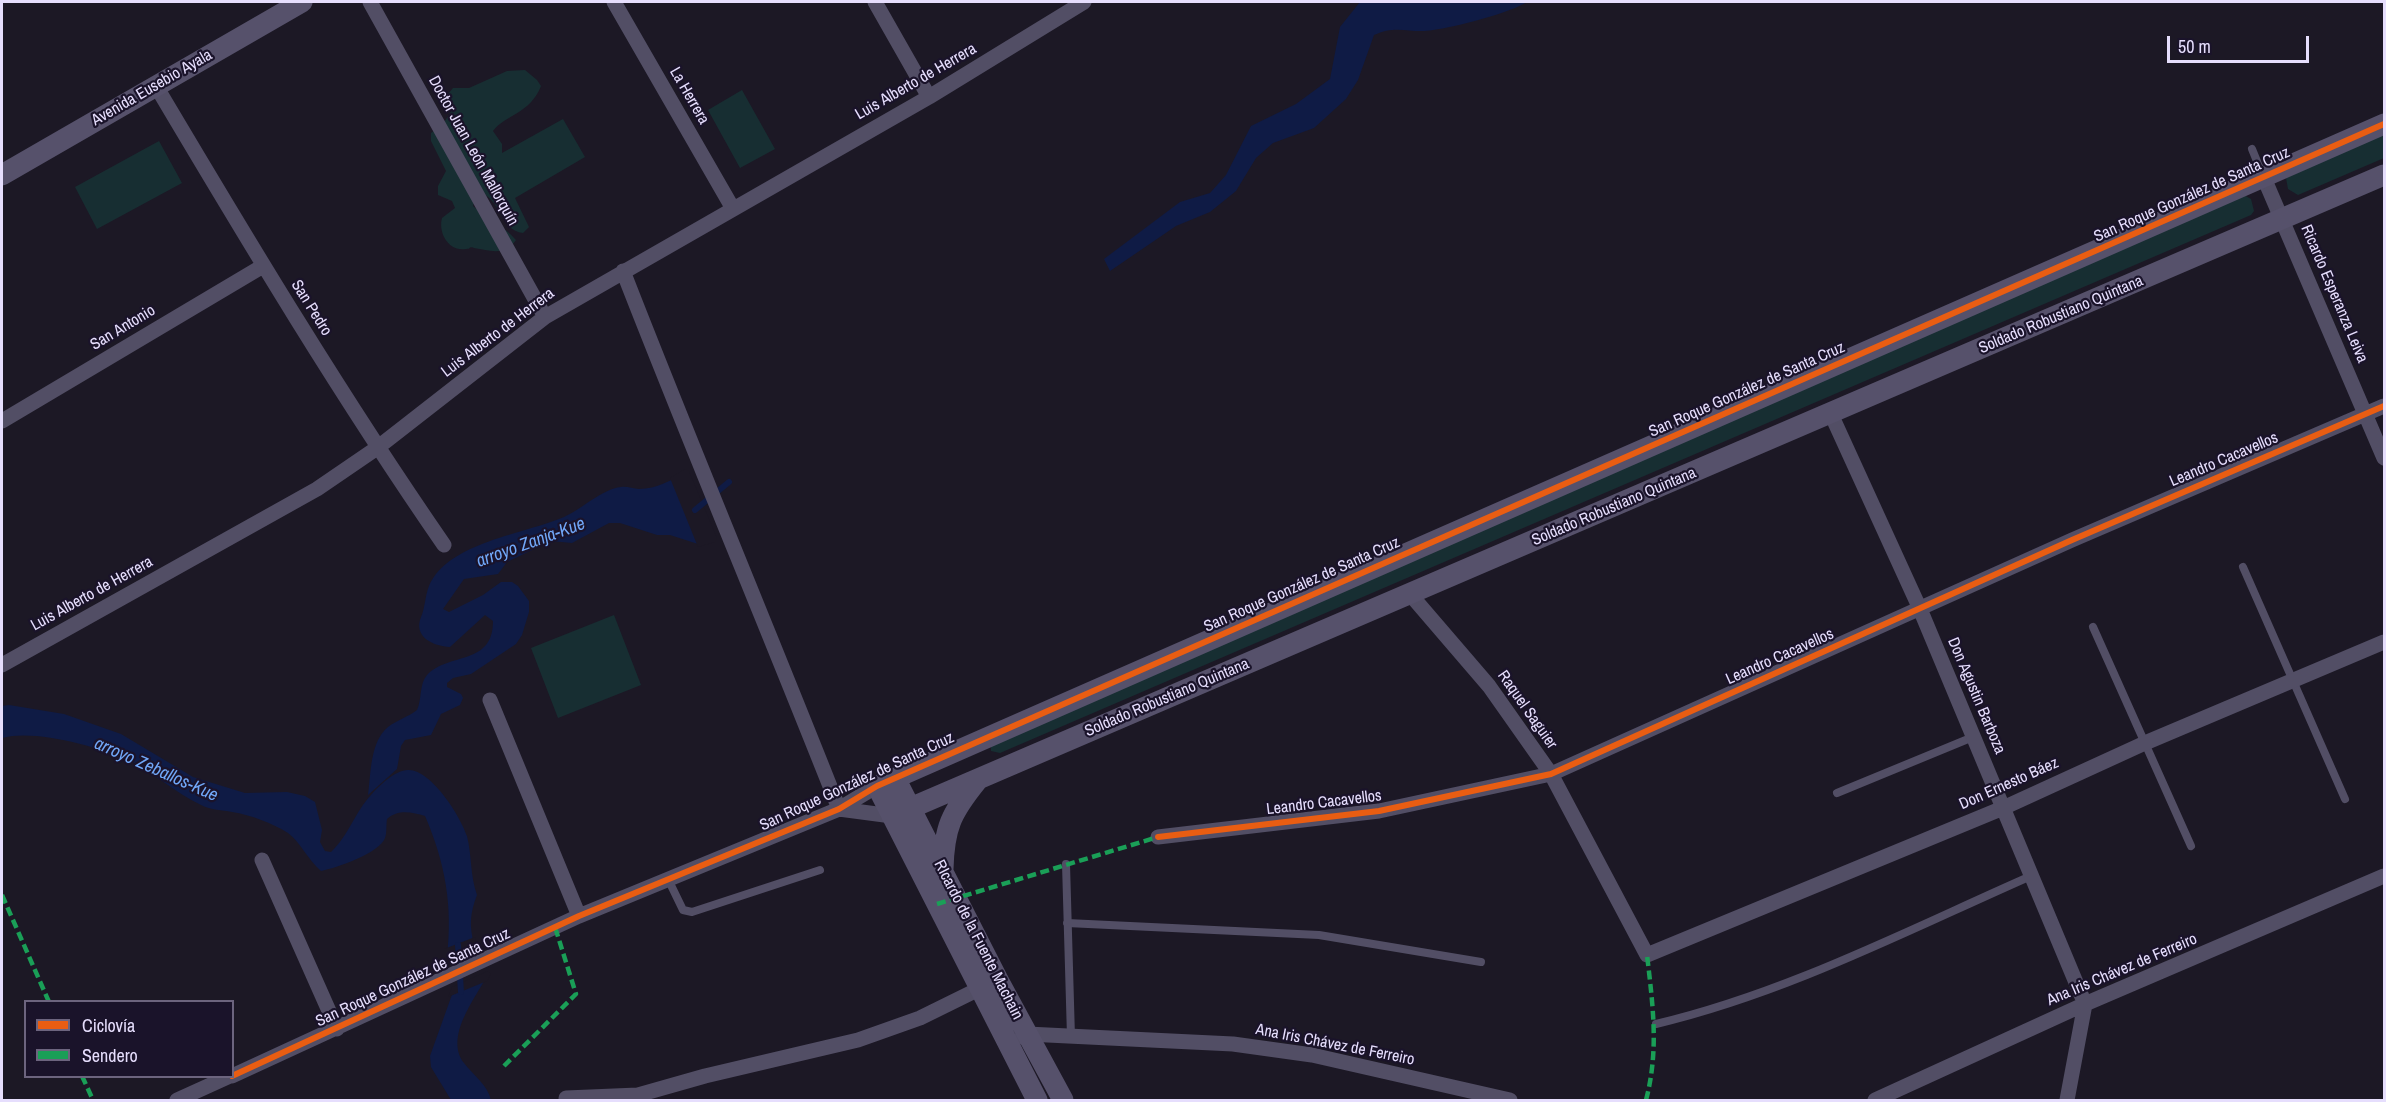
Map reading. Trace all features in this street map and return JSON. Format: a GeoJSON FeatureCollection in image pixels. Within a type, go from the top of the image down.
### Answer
{"type":"FeatureCollection","features":[{"type":"Feature","properties":{"kind":"street","name":"Avenida Eusebio Ayala"},"geometry":{"type":"LineString","coordinates":[[2,175],[302,2]]}},
{"type":"Feature","properties":{"kind":"street","name":"Doctor Juan León Mallorquín"},"geometry":{"type":"LineString","coordinates":[[370,2],[545,317]]}},
{"type":"Feature","properties":{"kind":"street","name":"La Herrera"},"geometry":{"type":"LineString","coordinates":[[614,2],[732,207]]}},
{"type":"Feature","properties":{"kind":"street"},"geometry":{"type":"LineString","coordinates":[[875,2],[929,97]]}},
{"type":"Feature","properties":{"kind":"street","name":"Luis Alberto de Herrera"},"geometry":{"type":"LineString","coordinates":[[2,665],[317,489],[377,448],[545,317],[732,207],[929,97],[1084,2]]}},
{"type":"Feature","properties":{"kind":"street","name":"San Pedro"},"geometry":{"type":"LineString","coordinates":[[156,86],[263,266],[377,448],[444,545]]}},
{"type":"Feature","properties":{"kind":"street","name":"San Roque González de Santa Cruz"},"geometry":{"type":"LineString","coordinates":[[234,1075],[337,1029],[579,915],[839,809],[886,782],[2385,124]]}},
{"type":"Feature","properties":{"kind":"street","name":"Soldado Robustiano Quintana"},"geometry":{"type":"LineString","coordinates":[[901,812],[2385,175]]}},
{"type":"Feature","properties":{"kind":"street","name":"Ricardo Esperanza Leiva"},"geometry":{"type":"LineString","coordinates":[[2264,178],[2385,458]]}},
{"type":"Feature","properties":{"kind":"street","name":"San Antonio"},"geometry":{"type":"LineString","coordinates":[[2,421],[263,266]]}},
{"type":"Feature","properties":{"kind":"street"},"geometry":{"type":"LineString","coordinates":[[623,272],[698,464],[735,547],[839,809],[901,812]]}},
{"type":"Feature","properties":{"kind":"street","name":"Leandro Cacavellos"},"geometry":{"type":"LineString","coordinates":[[1158,837],[1379,811],[1551,774],[2072,540],[2385,406]]}},
{"type":"Feature","properties":{"kind":"street","name":"Don Agustin Barboza"},"geometry":{"type":"LineString","coordinates":[[1831,414],[1920,609],[2085,1004]]}},
{"type":"Feature","properties":{"kind":"street","name":"Raquel Saguier"},"geometry":{"type":"LineString","coordinates":[[1410,594],[1489,686],[1551,774],[1647,955]]}},
{"type":"Feature","properties":{"kind":"street","name":"Don Ernesto Báez"},"geometry":{"type":"LineString","coordinates":[[1647,955],[2003,808],[2145,743],[2385,642]]}},
{"type":"Feature","properties":{"kind":"street"},"geometry":{"type":"LineString","coordinates":[[490,700],[579,915]]}},
{"type":"Feature","properties":{"kind":"street"},"geometry":{"type":"LineString","coordinates":[[943,870],[949,822],[956,807],[980,778]]}},
{"type":"Feature","properties":{"kind":"street","name":"RIcardo de la Fuente Machain"},"geometry":{"type":"LineString","coordinates":[[886,782],[1017,1039],[1037,1101]]}},
{"type":"Feature","properties":{"kind":"street","name":"RIcardo de la Fuente Machain"},"geometry":{"type":"LineString","coordinates":[[901,812],[943,870],[989,984]]}},
{"type":"Feature","properties":{"kind":"street"},"geometry":{"type":"LineString","coordinates":[[262,860],[337,1029]]}},
{"type":"Feature","properties":{"kind":"street","name":"Ana Iris Chávez de Ferreiro"},"geometry":{"type":"LineString","coordinates":[[1875,1101],[2085,1004],[2385,876]]}},
{"type":"Feature","properties":{"kind":"street"},"geometry":{"type":"LineString","coordinates":[[566,1098],[638,1095],[705,1076],[858,1040],[920,1018],[989,984]]}},
{"type":"Feature","properties":{"kind":"street"},"geometry":{"type":"LineString","coordinates":[[2067,1101],[2085,1004]]}},
{"type":"Feature","properties":{"kind":"street","name":"Ana Iris Chávez de Ferreiro"},"geometry":{"type":"LineString","coordinates":[[1017,1039],[1071,1037],[1233,1044],[1312,1055],[1510,1101]]}},
{"type":"Feature","properties":{"kind":"street","name":"RIcardo de la Fuente Machain"},"geometry":{"type":"LineString","coordinates":[[1017,1039],[1063,1101]]}},
{"type":"Feature","properties":{"kind":"street","name":"San Roque González de Santa Cruz"},"geometry":{"type":"LineString","coordinates":[[177,1101],[227,1078]]}},
{"type":"Feature","properties":{"kind":"lane"},"geometry":{"type":"LineString","coordinates":[[2252,149],[2264,178]]}},
{"type":"Feature","properties":{"kind":"lane"},"geometry":{"type":"LineString","coordinates":[[2243,567],[2345,799]]}},
{"type":"Feature","properties":{"kind":"lane"},"geometry":{"type":"LineString","coordinates":[[2093,627],[2191,846]]}},
{"type":"Feature","properties":{"kind":"lane"},"geometry":{"type":"LineString","coordinates":[[1838,793],[1973,737]]}},
{"type":"Feature","properties":{"kind":"lane"},"geometry":{"type":"LineString","coordinates":[[1066,864],[1071,1037]]}},
{"type":"Feature","properties":{"kind":"lane"},"geometry":{"type":"LineString","coordinates":[[668,879],[683,910],[692,912],[820,870]]}},
{"type":"Feature","properties":{"kind":"lane"},"geometry":{"type":"LineString","coordinates":[[1656,1024],[1707,1012],[1776,989],[2031,876]]}},
{"type":"Feature","properties":{"kind":"lane"},"geometry":{"type":"LineString","coordinates":[[1067,923],[1319,935],[1481,963]]}},
{"type":"Feature","properties":{"kind":"green space"},"geometry":{"type":"Polygon","coordinates":[[[525,70],[541,86],[531,102],[493,131],[502,144],[502,153],[563,119],[585,157],[515,198],[529,227],[523,233],[515,231],[491,200],[478,192],[473,206],[516,240],[507,248],[497,251],[454,247],[443,235],[441,223],[442,218],[455,208],[452,201],[438,195],[438,186],[446,171],[431,141],[431,133],[443,124],[452,110],[448,94],[453,88],[469,88],[507,71],[525,70]]]}},
{"type":"Feature","properties":{"kind":"green space"},"geometry":{"type":"Polygon","coordinates":[[[742,90],[775,149],[740,168],[708,110],[742,90]]]}},
{"type":"Feature","properties":{"kind":"green space"},"geometry":{"type":"Polygon","coordinates":[[[2384,133],[2384,158],[2298,195],[2288,189],[2286,178],[2384,133]]]}},
{"type":"Feature","properties":{"kind":"green space"},"geometry":{"type":"Polygon","coordinates":[[[159,141],[182,183],[97,229],[75,187],[159,141]]]}},
{"type":"Feature","properties":{"kind":"green space"},"geometry":{"type":"Polygon","coordinates":[[[2242,194],[2251,199],[2254,211],[2251,215],[1000,753],[991,751],[991,744],[2242,194]]]}},
{"type":"Feature","properties":{"kind":"green space"},"geometry":{"type":"Polygon","coordinates":[[[614,615],[641,685],[558,718],[531,648],[614,615]]]}},
{"type":"Feature","properties":{"kind":"water"},"geometry":{"type":"Polygon","coordinates":[[[1360,2],[1527,2],[1496,15],[1455,26],[1425,31],[1390,30],[1374,35],[1358,80],[1346,99],[1314,128],[1273,143],[1256,158],[1236,191],[1210,212],[1176,226],[1110,271],[1104,259],[1180,202],[1210,193],[1226,175],[1251,126],[1296,104],[1330,79],[1340,27],[1360,2]]]}},
{"type":"Feature","properties":{"kind":"water"},"geometry":{"type":"Polygon","coordinates":[[[686,472],[698,544],[670,535],[657,535],[620,523],[609,523],[572,543],[551,541],[507,562],[498,574],[464,579],[443,609],[449,612],[483,595],[501,582],[512,582],[518,586],[529,601],[529,612],[522,635],[516,644],[471,674],[453,678],[447,683],[447,687],[461,694],[463,698],[460,705],[441,714],[431,735],[405,740],[401,746],[397,769],[368,795],[372,758],[382,733],[417,710],[427,675],[447,663],[478,652],[486,645],[491,635],[493,621],[485,615],[450,647],[437,645],[422,635],[419,624],[429,586],[439,571],[470,549],[564,517],[607,491],[623,487],[639,489],[652,487],[664,484],[686,472]]]}},
{"type":"Feature","properties":{"kind":"water"},"geometry":{"type":"Polygon","coordinates":[[[9,705],[64,714],[121,734],[193,777],[245,793],[287,792],[305,796],[315,802],[322,830],[320,842],[325,851],[331,852],[378,787],[403,771],[417,772],[435,785],[444,796],[467,836],[477,895],[471,919],[474,944],[447,956],[449,920],[446,885],[438,850],[425,816],[405,812],[391,816],[387,819],[385,838],[375,849],[347,863],[321,871],[293,837],[282,829],[254,817],[201,805],[127,760],[99,749],[65,740],[31,736],[2,738],[2,706],[9,705]]]}},
{"type":"Feature","properties":{"kind":"water"},"geometry":{"type":"Polygon","coordinates":[[[488,974],[464,1017],[458,1041],[459,1052],[464,1063],[483,1085],[491,1100],[451,1100],[431,1067],[430,1056],[454,989],[488,974]]]}},
{"type":"Feature","properties":{"kind":"pier"},"geometry":{"type":"Polygon","coordinates":[[[685,469],[689,471],[717,538],[715,542],[698,547],[670,478],[685,469]]]}},
{"type":"Feature","properties":{"kind":"pier"},"geometry":{"type":"Polygon","coordinates":[[[475,937],[476,946],[447,959],[444,958],[444,949],[475,937]]]}},
{"type":"Feature","properties":{"kind":"pier"},"geometry":{"type":"Polygon","coordinates":[[[488,971],[491,974],[487,981],[448,997],[452,987],[488,971]]]}},
{"type":"Feature","properties":{"kind":"waterway","name":"arroyo Zanja-Kue"},"geometry":{"type":"LineString","coordinates":[[695,510],[729,482]]}},
{"type":"Feature","properties":{"kind":"waterway","name":"arroyo Zeballos-Kue"},"geometry":{"type":"LineString","coordinates":[[458,945],[461,992]]}},
{"type":"Feature","properties":{"kind":"marked path"},"geometry":{"type":"LineString","coordinates":[[937,904],[1158,837]]}},
{"type":"Feature","properties":{"kind":"marked path"},"geometry":{"type":"LineString","coordinates":[[2,895],[48,1000]]}},
{"type":"Feature","properties":{"kind":"marked path"},"geometry":{"type":"LineString","coordinates":[[504,1066],[576,994],[555,927]]}},
{"type":"Feature","properties":{"kind":"marked path"},"geometry":{"type":"LineString","coordinates":[[1646,1100],[1654,1046],[1647,955]]}},
{"type":"Feature","properties":{"kind":"marked path"},"geometry":{"type":"LineString","coordinates":[[83,1078],[93,1100]]}},
{"type":"Feature","properties":{"kind":"cycle path"},"geometry":{"type":"LineString","coordinates":[[234,1075],[579,916],[839,809],[877,786],[2384,124]]}},
{"type":"Feature","properties":{"kind":"cycle path"},"geometry":{"type":"LineString","coordinates":[[1158,837],[1379,811],[1551,774],[2072,540],[2384,406]]}}]}
